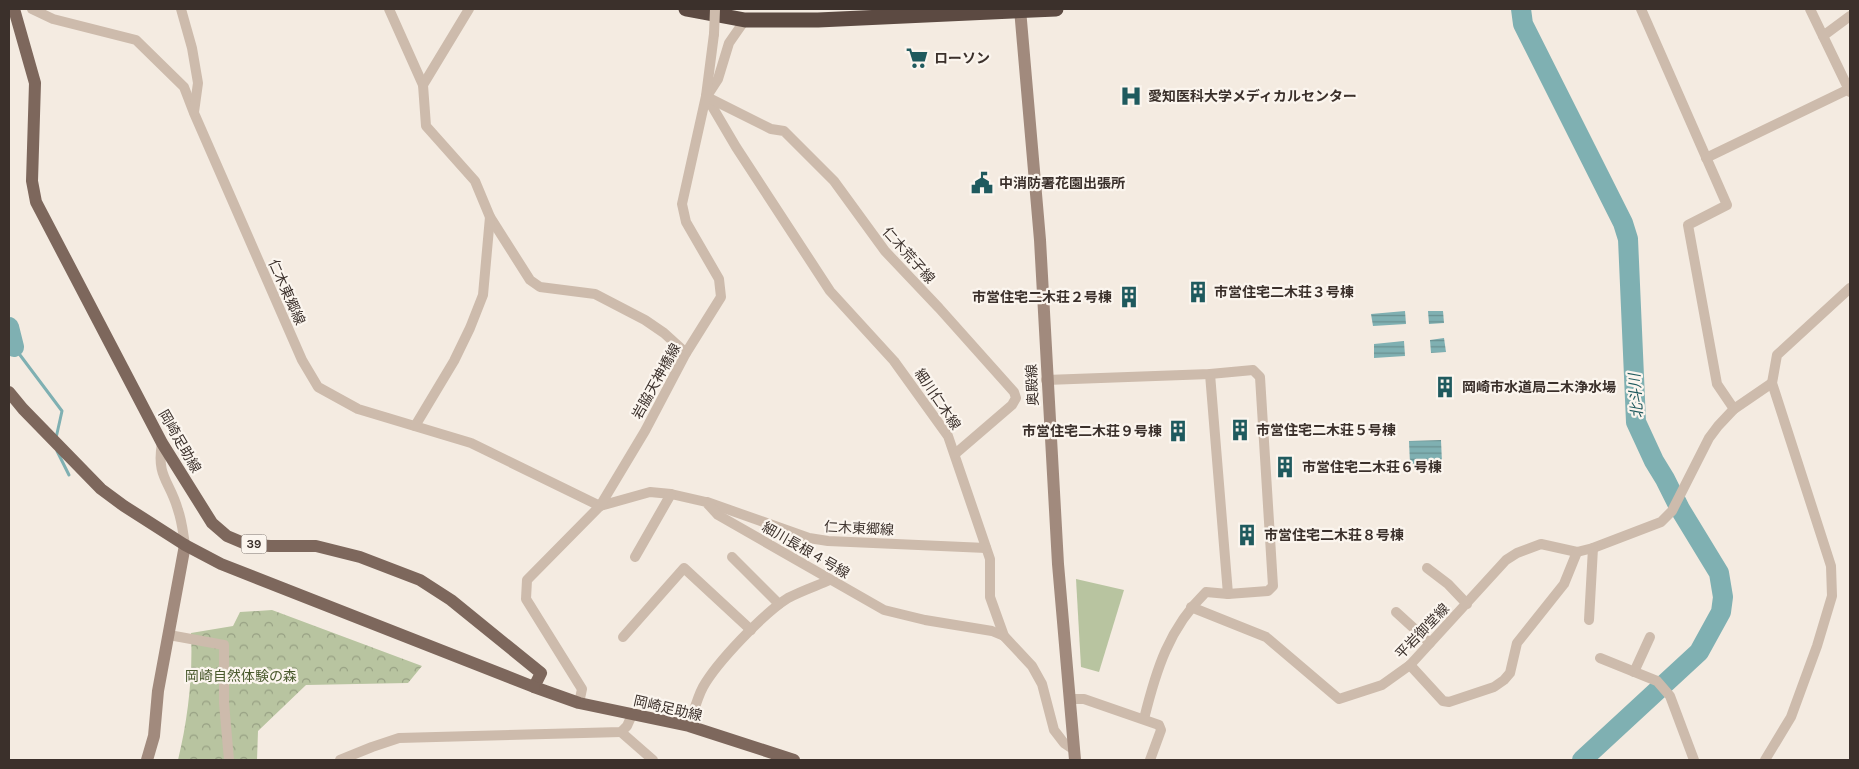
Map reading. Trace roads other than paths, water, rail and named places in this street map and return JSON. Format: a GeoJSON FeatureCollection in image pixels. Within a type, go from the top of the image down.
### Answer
{"type":"FeatureCollection","features":[{"type":"Feature","properties":{"kind":"highway"},"geometry":{"type":"LineString","coordinates":[[686,9],[745,20],[818,20],[1056,9]]}},
{"type":"Feature","properties":{"kind":"main road","name":"岡崎足助線"},"geometry":{"type":"LineString","coordinates":[[14,9],[35,83],[32,181],[36,202],[162,443],[212,523],[227,536],[246,544],[316,546],[360,557],[420,580],[451,600],[542,674],[534,687]]}},
{"type":"Feature","properties":{"kind":"main road","name":"岡崎足助線"},"geometry":{"type":"LineString","coordinates":[[9,392],[22,409],[101,489],[185,545],[221,564],[579,703],[689,726],[794,760]]}},
{"type":"Feature","properties":{"kind":"street","name":"仁木東郷線"},"geometry":{"type":"LineString","coordinates":[[32,9],[136,40],[184,87],[302,360],[318,387],[358,409],[471,443],[600,506]]}},
{"type":"Feature","properties":{"kind":"street"},"geometry":{"type":"LineString","coordinates":[[181,9],[192,48],[198,83],[194,113]]}},
{"type":"Feature","properties":{"kind":"street"},"geometry":{"type":"LineString","coordinates":[[389,9],[423,85],[426,126],[474,180],[490,217],[530,280],[540,287],[595,294],[645,320],[664,333],[686,353]]}},
{"type":"Feature","properties":{"kind":"street"},"geometry":{"type":"LineString","coordinates":[[423,85],[469,9]]}},
{"type":"Feature","properties":{"kind":"street","name":"岩脇天神橋線"},"geometry":{"type":"LineString","coordinates":[[579,703],[582,689],[526,599],[527,580],[600,506],[645,430],[686,353],[721,297],[719,278],[686,222],[682,204],[706,96],[714,34],[715,9]]}},
{"type":"Feature","properties":{"kind":"street"},"geometry":{"type":"LineString","coordinates":[[1641,9],[1727,205],[1688,225],[1718,384],[1734,409],[1772,383]]}},
{"type":"Feature","properties":{"kind":"street"},"geometry":{"type":"LineString","coordinates":[[1706,158],[1850,90],[1810,9]]}},
{"type":"Feature","properties":{"kind":"street","name":"奥殿線"},"geometry":{"type":"LineString","coordinates":[[1020,10],[1040,240],[1046,380],[1058,564],[1065,662],[1071,699],[1074,754]]}},
{"type":"Feature","properties":{"kind":"street"},"geometry":{"type":"LineString","coordinates":[[1823,36],[1850,16]]}},
{"type":"Feature","properties":{"kind":"street"},"geometry":{"type":"LineString","coordinates":[[706,96],[718,79],[729,43],[745,20]]}},
{"type":"Feature","properties":{"kind":"street","name":"細川仁木線"},"geometry":{"type":"LineString","coordinates":[[706,96],[736,147],[830,291],[894,361],[948,436],[956,454],[990,559],[990,597],[1004,636],[1032,666],[1042,684],[1054,730],[1074,754]]}},
{"type":"Feature","properties":{"kind":"street","name":"仁木荒子線"},"geometry":{"type":"LineString","coordinates":[[706,96],[771,129],[784,131],[834,181],[885,251],[1014,392],[1016,398],[1012,406],[956,454]]}},
{"type":"Feature","properties":{"kind":"street"},"geometry":{"type":"LineString","coordinates":[[415,426],[454,362],[483,295],[490,217]]}},
{"type":"Feature","properties":{"kind":"street"},"geometry":{"type":"LineString","coordinates":[[1765,760],[1780,738],[1794,708],[1817,646],[1830,603],[1832,575],[1831,566],[1772,383],[1777,356],[1850,288]]}},
{"type":"Feature","properties":{"kind":"street"},"geometry":{"type":"LineString","coordinates":[[1046,380],[1210,374],[1253,370],[1260,377],[1273,586],[1268,591],[1228,594],[1206,592],[1191,607],[1172,636],[1155,675],[1144,719]]}},
{"type":"Feature","properties":{"kind":"street"},"geometry":{"type":"LineString","coordinates":[[1210,374],[1228,594]]}},
{"type":"Feature","properties":{"kind":"street","name":"平岩御堂線"},"geometry":{"type":"LineString","coordinates":[[1191,607],[1266,637],[1339,700],[1382,685],[1410,665],[1506,560],[1524,549],[1541,544],[1577,552],[1593,548],[1662,522],[1672,511],[1683,492],[1709,438],[1734,409]]}},
{"type":"Feature","properties":{"kind":"street"},"geometry":{"type":"LineString","coordinates":[[147,760],[154,736],[158,691],[185,545],[178,508],[161,471],[162,443]]}},
{"type":"Feature","properties":{"kind":"street","name":"細川長根４号線"},"geometry":{"type":"LineString","coordinates":[[600,506],[650,492],[671,494],[706,502],[718,515],[830,580],[893,613],[992,631],[1004,636]]}},
{"type":"Feature","properties":{"kind":"street"},"geometry":{"type":"LineString","coordinates":[[635,558],[671,494]]}},
{"type":"Feature","properties":{"kind":"street","name":"仁木東郷線"},"geometry":{"type":"LineString","coordinates":[[706,502],[810,538],[828,541],[986,548]]}},
{"type":"Feature","properties":{"kind":"street"},"geometry":{"type":"LineString","coordinates":[[1589,620],[1593,548]]}},
{"type":"Feature","properties":{"kind":"street"},"geometry":{"type":"LineString","coordinates":[[1410,665],[1443,701],[1449,702],[1494,687],[1510,673],[1517,643],[1564,584],[1577,552]]}},
{"type":"Feature","properties":{"kind":"street"},"geometry":{"type":"LineString","coordinates":[[732,557],[779,604]]}},
{"type":"Feature","properties":{"kind":"street"},"geometry":{"type":"LineString","coordinates":[[623,637],[684,568],[751,630]]}},
{"type":"Feature","properties":{"kind":"street"},"geometry":{"type":"LineString","coordinates":[[1427,568],[1448,584],[1467,604]]}},
{"type":"Feature","properties":{"kind":"street"},"geometry":{"type":"LineString","coordinates":[[689,726],[703,687],[717,667],[751,630],[779,604],[790,597],[830,580]]}},
{"type":"Feature","properties":{"kind":"street"},"geometry":{"type":"LineString","coordinates":[[1396,612],[1430,643]]}},
{"type":"Feature","properties":{"kind":"street"},"geometry":{"type":"LineString","coordinates":[[169,635],[224,645],[224,703],[229,760]]}},
{"type":"Feature","properties":{"kind":"street"},"geometry":{"type":"LineString","coordinates":[[1634,672],[1650,637]]}},
{"type":"Feature","properties":{"kind":"street"},"geometry":{"type":"LineString","coordinates":[[1600,658],[1657,681],[1670,696],[1694,760]]}},
{"type":"Feature","properties":{"kind":"street"},"geometry":{"type":"LineString","coordinates":[[1071,699],[1084,699],[1161,726],[1150,760]]}},
{"type":"Feature","properties":{"kind":"street"},"geometry":{"type":"LineString","coordinates":[[621,732],[627,726],[632,715]]}},
{"type":"Feature","properties":{"kind":"street"},"geometry":{"type":"LineString","coordinates":[[340,760],[359,756],[400,738],[621,732],[653,760]]}},
{"type":"Feature","properties":{"kind":"water"},"geometry":{"type":"Polygon","coordinates":[[[1405,311],[1406,324],[1373,326],[1371,314],[1405,311]]]}},
{"type":"Feature","properties":{"kind":"water"},"geometry":{"type":"Polygon","coordinates":[[[1428,311],[1443,311],[1444,323],[1429,324],[1428,311]]]}},
{"type":"Feature","properties":{"kind":"water"},"geometry":{"type":"Polygon","coordinates":[[[1444,338],[1446,352],[1431,353],[1430,340],[1444,338]]]}},
{"type":"Feature","properties":{"kind":"water"},"geometry":{"type":"Polygon","coordinates":[[[1404,341],[1405,356],[1374,358],[1374,344],[1404,341]]]}},
{"type":"Feature","properties":{"kind":"water"},"geometry":{"type":"Polygon","coordinates":[[[1441,440],[1442,463],[1410,464],[1409,441],[1441,440]]]}},
{"type":"Feature","properties":{"kind":"waterway","name":"北斗川"},"geometry":{"type":"LineString","coordinates":[[1521,9],[1523,24],[1623,223],[1628,239],[1636,422],[1654,461],[1680,509],[1719,573],[1723,597],[1721,612],[1699,652],[1582,760]]}},
{"type":"Feature","properties":{"kind":"waterway"},"geometry":{"type":"LineString","coordinates":[[9,327],[14,347]]}},
{"type":"Feature","properties":{"kind":"waterway"},"geometry":{"type":"LineString","coordinates":[[14,347],[62,411],[56,438]]}},
{"type":"Feature","properties":{"kind":"waterway"},"geometry":{"type":"LineString","coordinates":[[57,451],[69,475]]}},
{"type":"Feature","properties":{"kind":"place","name":"ローソン"},"geometry":{"type":"Point","coordinates":[917,58]}},
{"type":"Feature","properties":{"kind":"place","name":"愛知医科大学メディカルセンター"},"geometry":{"type":"Point","coordinates":[1131,96]}},
{"type":"Feature","properties":{"kind":"place","name":"中消防署花園出張所"},"geometry":{"type":"Point","coordinates":[982,183]}},
{"type":"Feature","properties":{"kind":"place","name":"市営住宅二木荘３号棟"},"geometry":{"type":"Point","coordinates":[1198,292]}},
{"type":"Feature","properties":{"kind":"place","name":"市営住宅二木荘２号棟"},"geometry":{"type":"Point","coordinates":[1129,297]}},
{"type":"Feature","properties":{"kind":"place","name":"岡崎市水道局二木浄水場"},"geometry":{"type":"Point","coordinates":[1445,387]}},
{"type":"Feature","properties":{"kind":"place","name":"市営住宅二木荘５号棟"},"geometry":{"type":"Point","coordinates":[1240,430]}},
{"type":"Feature","properties":{"kind":"place","name":"市営住宅二木荘９号棟"},"geometry":{"type":"Point","coordinates":[1178,431]}},
{"type":"Feature","properties":{"kind":"place","name":"市営住宅二木荘６号棟"},"geometry":{"type":"Point","coordinates":[1285,467]}},
{"type":"Feature","properties":{"kind":"place","name":"市営住宅二木荘８号棟"},"geometry":{"type":"Point","coordinates":[1247,535]}},
{"type":"Feature","properties":{"kind":"park label","name":"岡崎自然体験の森"},"geometry":{"type":"Point","coordinates":[241,676]}}]}
